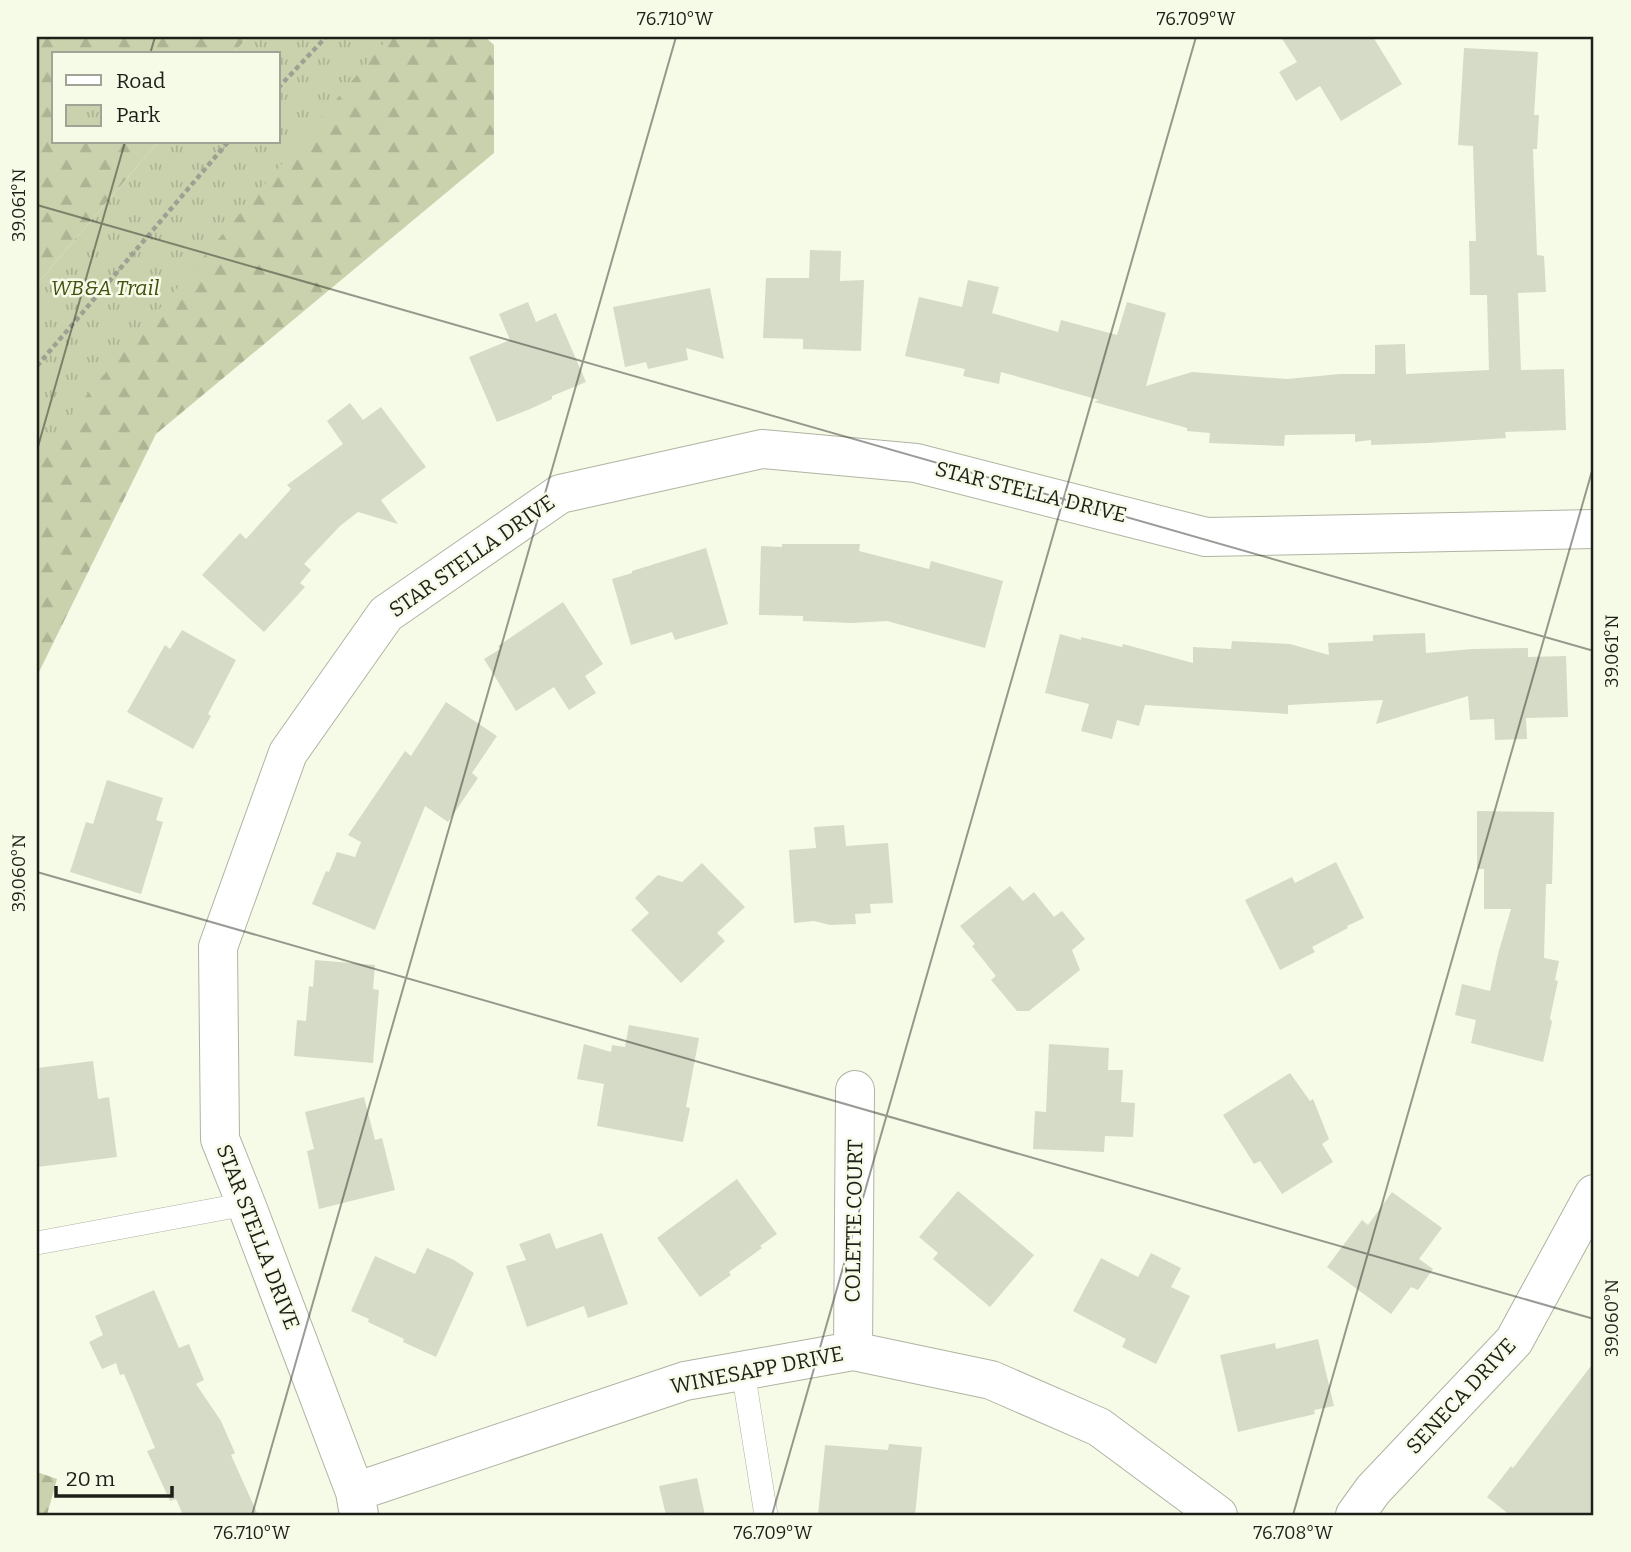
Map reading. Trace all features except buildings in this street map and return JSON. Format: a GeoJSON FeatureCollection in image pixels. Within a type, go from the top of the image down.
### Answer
{"type":"FeatureCollection","features":[{"type":"Feature","properties":{"kind":"street","name":"STAR STELLA DRIVE"},"geometry":{"type":"LineString","coordinates":[[357,1504],[220,1139],[218,947],[288,753],[386,614],[560,494],[762,449],[916,463],[1206,537],[1594,529]]}},
{"type":"Feature","properties":{"kind":"street","name":"COLETTE COURT"},"geometry":{"type":"LineString","coordinates":[[853,1351],[855,1090]]}},
{"type":"Feature","properties":{"kind":"street","name":"SENECA DRIVE"},"geometry":{"type":"LineString","coordinates":[[1355,1515],[1373,1490],[1514,1341],[1594,1194]]}},
{"type":"Feature","properties":{"kind":"street","name":"WINESAPP DRIVE"},"geometry":{"type":"LineString","coordinates":[[357,1504],[685,1381],[853,1351],[991,1380],[1099,1427],[1218,1515]]}},
{"type":"Feature","properties":{"kind":"lane"},"geometry":{"type":"LineString","coordinates":[[37,1243],[246,1204]]}},
{"type":"Feature","properties":{"kind":"lane"},"geometry":{"type":"LineString","coordinates":[[743,1371],[765,1515]]}},
{"type":"Feature","properties":{"kind":"path"},"geometry":{"type":"LineString","coordinates":[[280,86],[326,37]]}},
{"type":"Feature","properties":{"kind":"path"},"geometry":{"type":"LineString","coordinates":[[37,366],[226,144]]}},
{"type":"Feature","properties":{"kind":"green space"},"geometry":{"type":"Polygon","coordinates":[[[37,37],[248,37],[235,52],[52,52],[52,144],[156,144],[37,284],[37,37]]]}},
{"type":"Feature","properties":{"kind":"green space","name":"WB&A Trail"},"geometry":{"type":"Polygon","coordinates":[[[248,37],[389,37],[37,454],[37,284],[156,144],[280,144],[280,52],[235,52],[248,37]]]}},
{"type":"Feature","properties":{"kind":"green space"},"geometry":{"type":"Polygon","coordinates":[[[387,37],[485,37],[494,45],[494,153],[156,434],[37,676],[37,439],[387,37]]]}},
{"type":"Feature","properties":{"kind":"green space"},"geometry":{"type":"Polygon","coordinates":[[[37,1472],[57,1479],[47,1515],[37,1515],[37,1472]]]}}]}
